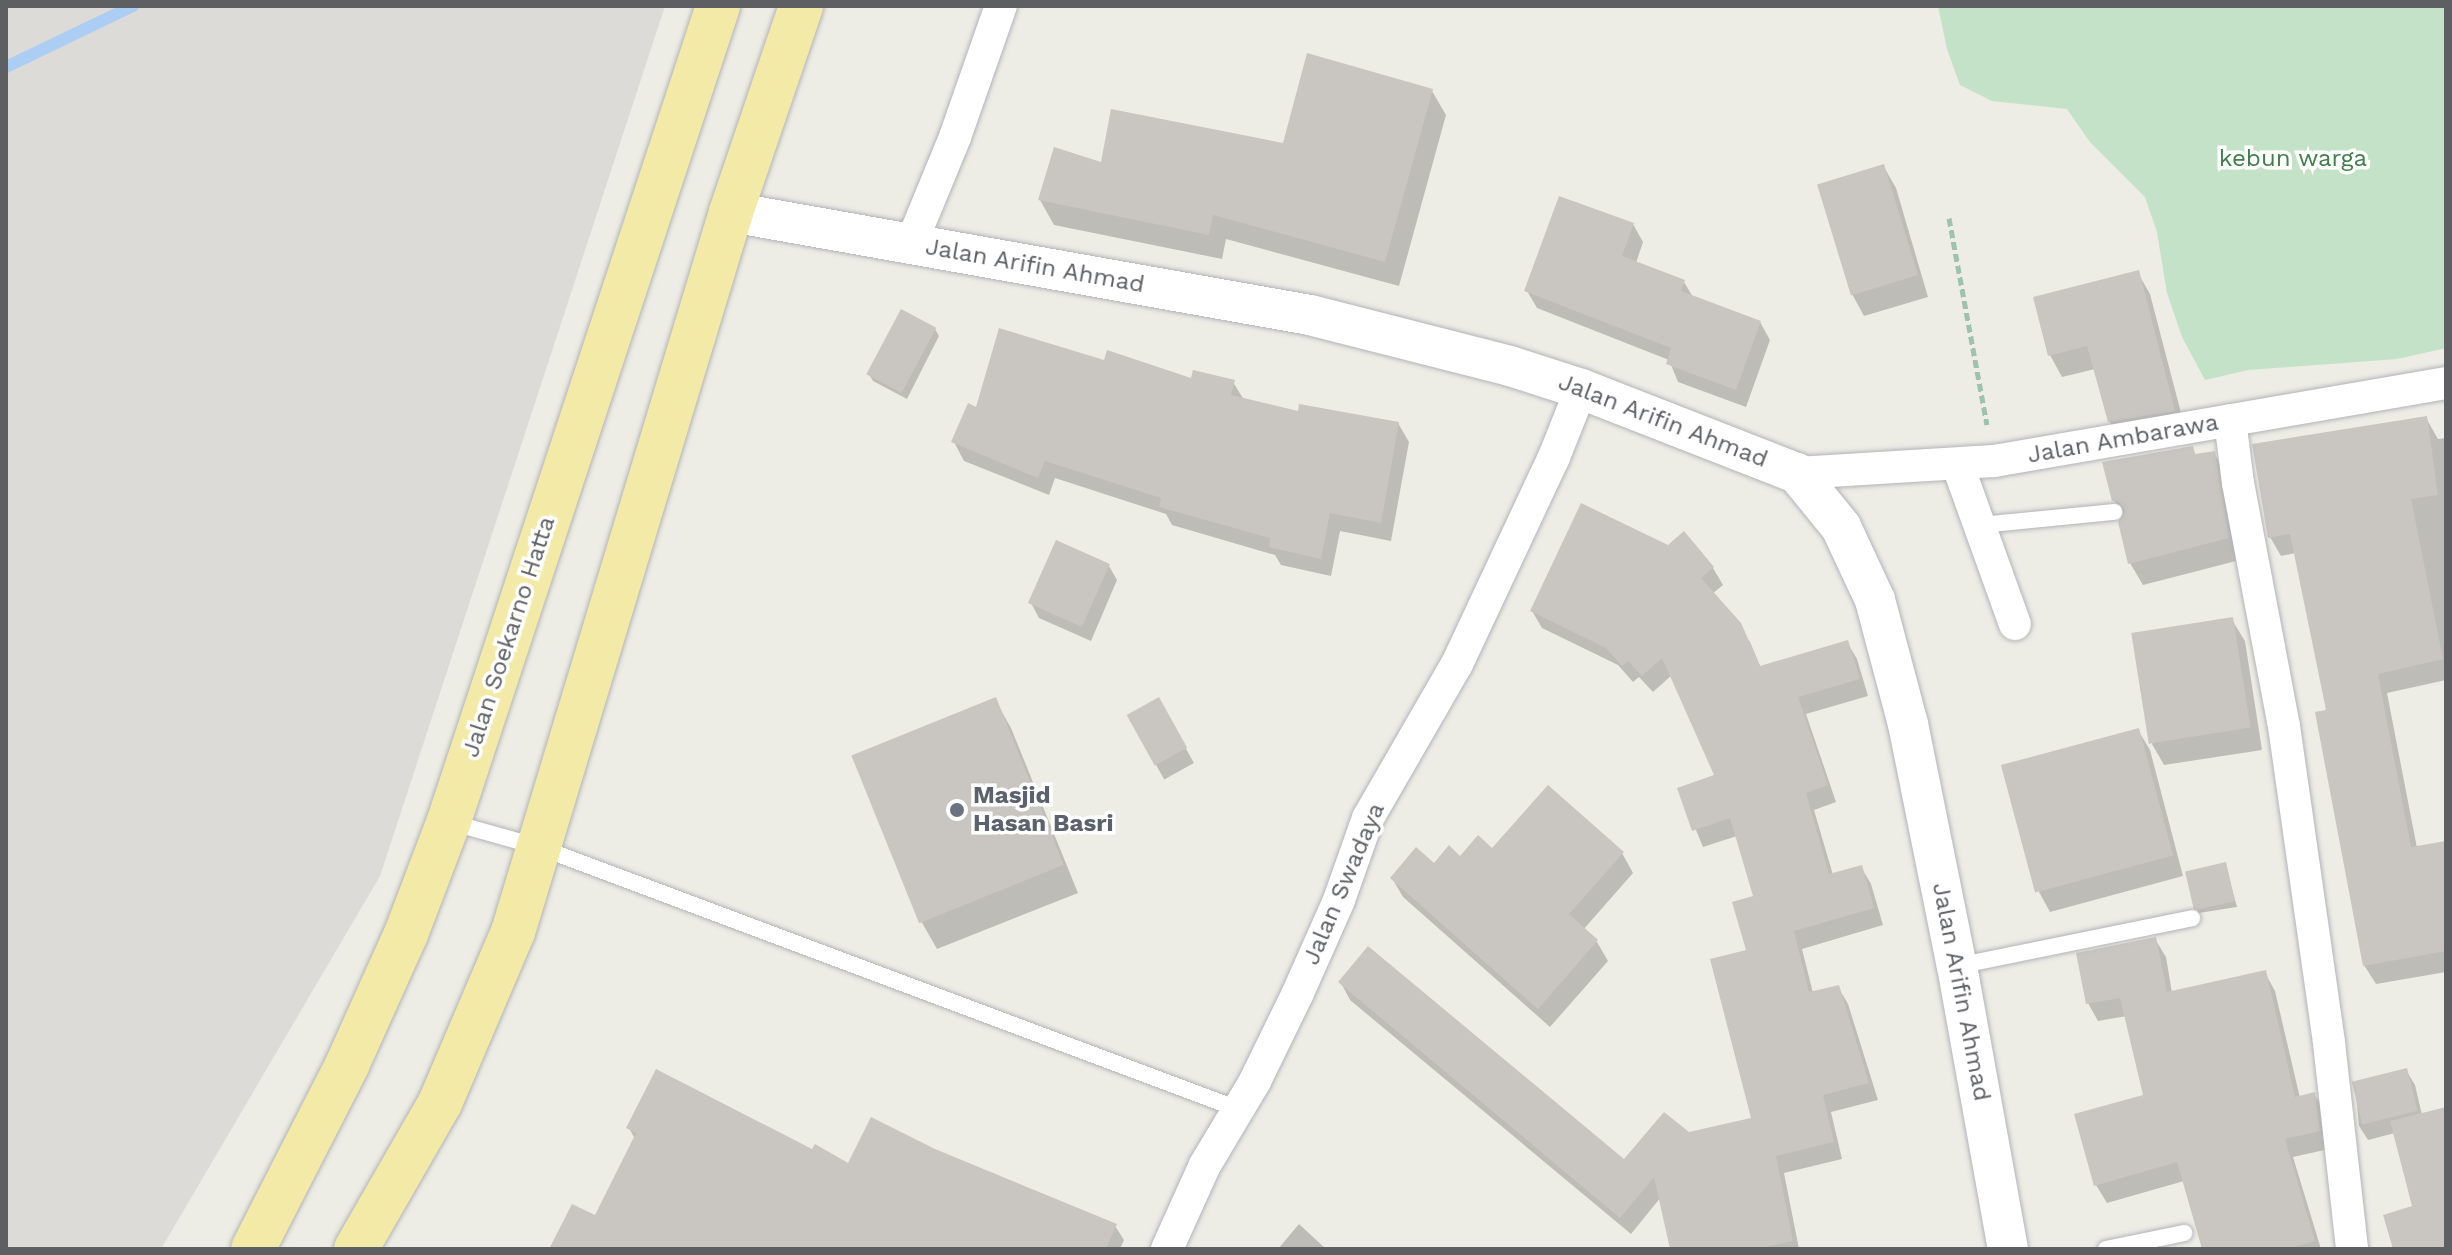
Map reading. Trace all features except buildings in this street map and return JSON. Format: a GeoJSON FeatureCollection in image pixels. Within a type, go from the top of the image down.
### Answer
{"type":"FeatureCollection","features":[{"type":"Feature","properties":{"kind":"highway","name":"Jalan Soekarno Hatta"},"geometry":{"type":"LineString","coordinates":[[253,1249],[347,1065],[406,934],[449,821],[718,6]]}},
{"type":"Feature","properties":{"kind":"highway"},"geometry":{"type":"LineString","coordinates":[[356,1249],[440,1103],[513,932],[731,212],[801,6]]}},
{"type":"Feature","properties":{"kind":"street"},"geometry":{"type":"LineString","coordinates":[[911,244],[955,137],[1001,6]]}},
{"type":"Feature","properties":{"kind":"street","name":"Jalan Arifin Ahmad"},"geometry":{"type":"LineString","coordinates":[[731,212],[1310,315],[1510,366],[1581,389],[1797,473],[1841,527],[1875,600],[1908,724],[1957,966],[2008,1249]]}},
{"type":"Feature","properties":{"kind":"street","name":"Jalan Ambarawa"},"geometry":{"type":"LineString","coordinates":[[1797,473],[1958,466],[2446,383]]}},
{"type":"Feature","properties":{"kind":"street","name":"Jalan Swadaya"},"geometry":{"type":"LineString","coordinates":[[1167,1249],[1205,1165],[1297,995],[1339,900],[1368,818],[1457,664],[1554,457],[1581,389]]}},
{"type":"Feature","properties":{"kind":"street"},"geometry":{"type":"LineString","coordinates":[[2230,420],[2238,483],[2284,726],[2329,1043],[2352,1249]]}},
{"type":"Feature","properties":{"kind":"street"},"geometry":{"type":"LineString","coordinates":[[1958,466],[2015,624]]}},
{"type":"Feature","properties":{"kind":"lane"},"geometry":{"type":"LineString","coordinates":[[1981,525],[2114,512]]}},
{"type":"Feature","properties":{"kind":"lane"},"geometry":{"type":"LineString","coordinates":[[449,821],[539,847],[1238,1109]]}},
{"type":"Feature","properties":{"kind":"lane"},"geometry":{"type":"LineString","coordinates":[[1957,966],[2192,918]]}},
{"type":"Feature","properties":{"kind":"lane"},"geometry":{"type":"LineString","coordinates":[[2106,1249],[2184,1233]]}},
{"type":"Feature","properties":{"kind":"path"},"geometry":{"type":"LineString","coordinates":[[1949,218],[1994,461]]}},
{"type":"Feature","properties":{"kind":"shaded area"},"geometry":{"type":"Polygon","coordinates":[[[6,6],[665,6],[380,876],[161,1249],[6,1249],[6,6]]]}},
{"type":"Feature","properties":{"kind":"green space","name":"kebun warga"},"geometry":{"type":"Polygon","coordinates":[[[1938,6],[2446,6],[2446,348],[2397,359],[2248,370],[2205,380],[2182,337],[2167,293],[2157,232],[2145,197],[2090,142],[2067,109],[1992,101],[1960,85],[1947,49],[1938,6]]]}},
{"type":"Feature","properties":{"kind":"waterway"},"geometry":{"type":"LineString","coordinates":[[6,67],[133,6]]}},
{"type":"Feature","properties":{"kind":"place","name":"Masjid Hasan Basri"},"geometry":{"type":"Point","coordinates":[957,810]}}]}
